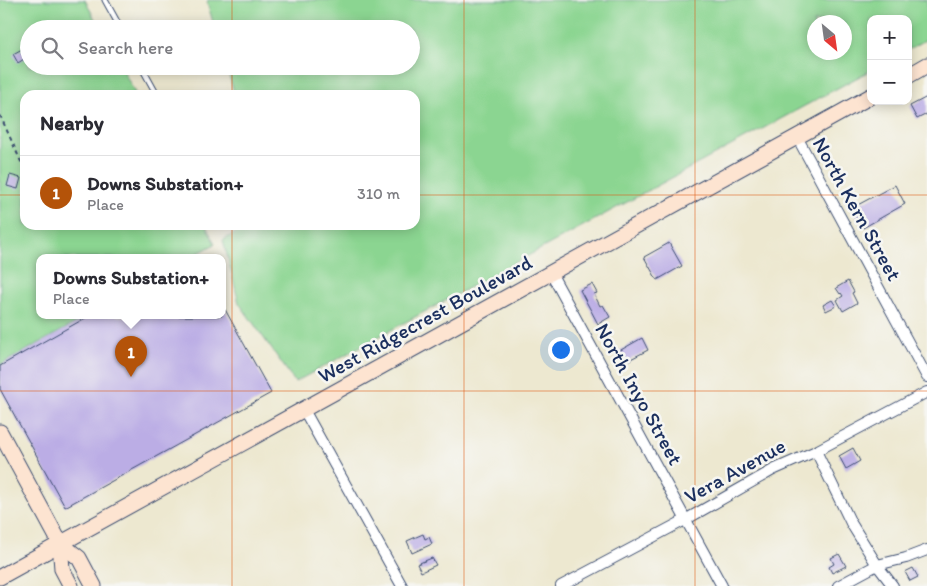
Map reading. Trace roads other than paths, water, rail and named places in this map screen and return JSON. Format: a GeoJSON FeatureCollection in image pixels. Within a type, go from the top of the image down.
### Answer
{"type":"FeatureCollection","features":[{"type":"Feature","properties":{"kind":"street"},"geometry":{"type":"LineString","coordinates":[[912,74],[927,65]]}},
{"type":"Feature","properties":{"kind":"street","name":"West Ridgecrest Boulevard"},"geometry":{"type":"LineString","coordinates":[[0,577],[867,98]]}},
{"type":"Feature","properties":{"kind":"street","name":"North Kern Street"},"geometry":{"type":"LineString","coordinates":[[797,137],[927,377]]}},
{"type":"Feature","properties":{"kind":"street","name":"North Inyo Street"},"geometry":{"type":"LineString","coordinates":[[551,273],[722,586]]}},
{"type":"Feature","properties":{"kind":"street","name":"Vera Avenue"},"geometry":{"type":"LineString","coordinates":[[562,586],[686,520],[773,470],[816,451],[927,392]]}},
{"type":"Feature","properties":{"kind":"street"},"geometry":{"type":"LineString","coordinates":[[304,410],[402,586]]}},
{"type":"Feature","properties":{"kind":"street"},"geometry":{"type":"LineString","coordinates":[[0,432],[60,544],[62,569],[72,586]]}},
{"type":"Feature","properties":{"kind":"street"},"geometry":{"type":"LineString","coordinates":[[816,451],[851,522],[877,565],[893,586]]}},
{"type":"Feature","properties":{"kind":"street"},"geometry":{"type":"LineString","coordinates":[[60,544],[79,558],[94,586]]}},
{"type":"Feature","properties":{"kind":"street"},"geometry":{"type":"LineString","coordinates":[[838,586],[877,565],[906,558],[927,550]]}},
{"type":"Feature","properties":{"kind":"lane"},"geometry":{"type":"LineString","coordinates":[[105,0],[115,20]]}},
{"type":"Feature","properties":{"kind":"lane"},"geometry":{"type":"LineString","coordinates":[[146,75],[154,90]]}},
{"type":"Feature","properties":{"kind":"place","name":"Downs Substation+"},"geometry":{"type":"Point","coordinates":[131,377]}}]}
